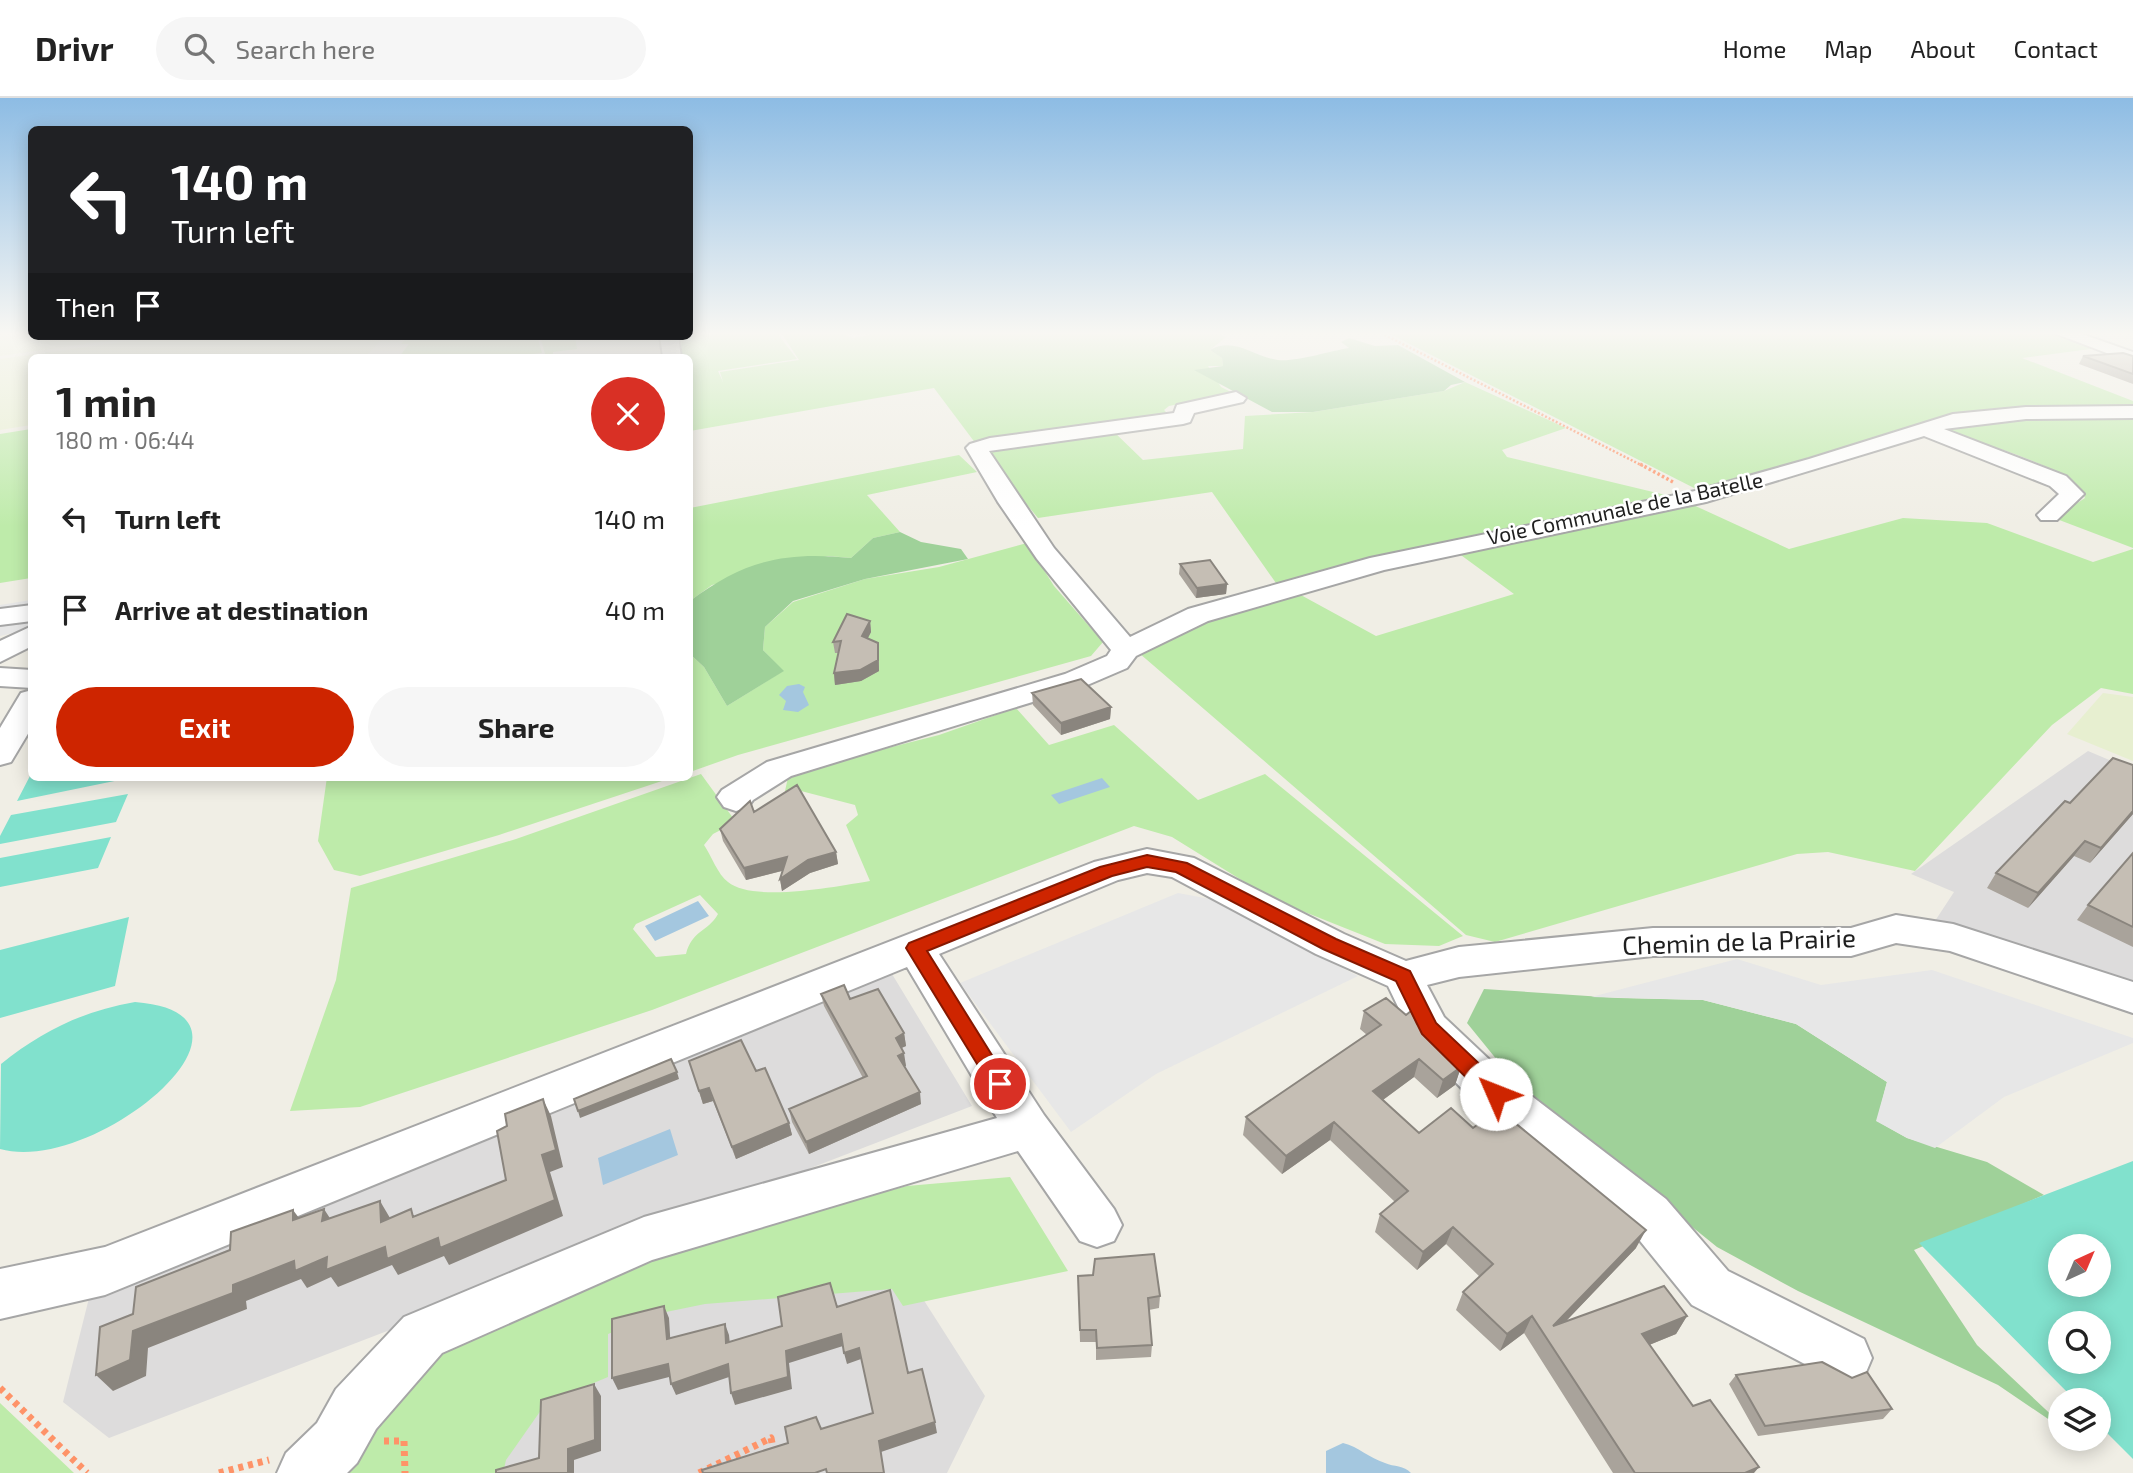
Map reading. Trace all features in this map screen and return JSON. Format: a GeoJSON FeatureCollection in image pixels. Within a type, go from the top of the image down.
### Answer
{"type":"FeatureCollection","features":[{"type":"Feature","properties":{"kind":"street"},"geometry":{"type":"LineString","coordinates":[[1126,650],[1078,597],[996,483],[977,448],[1183,418],[1184,409],[1236,398]]}},
{"type":"Feature","properties":{"kind":"street","name":"Voie Communale de la Batelle"},"geometry":{"type":"LineString","coordinates":[[736,800],[734,797],[753,782],[779,769],[903,734],[967,711],[1075,680],[1117,662],[1126,650],[1198,615],[1379,563],[1698,497],[1925,429],[1986,415],[2133,412]]}},
{"type":"Feature","properties":{"kind":"street"},"geometry":{"type":"LineString","coordinates":[[1925,429],[2058,481],[2074,494],[2049,516]]}},
{"type":"Feature","properties":{"kind":"street"},"geometry":{"type":"LineString","coordinates":[[0,617],[28,614]]}},
{"type":"Feature","properties":{"kind":"street"},"geometry":{"type":"LineString","coordinates":[[0,653],[28,636]]}},
{"type":"Feature","properties":{"kind":"street"},"geometry":{"type":"LineString","coordinates":[[0,677],[28,679]]}},
{"type":"Feature","properties":{"kind":"street"},"geometry":{"type":"LineString","coordinates":[[0,755],[28,706]]}},
{"type":"Feature","properties":{"kind":"street"},"geometry":{"type":"LineString","coordinates":[[0,1294],[105,1271],[1107,871],[1147,861],[1181,867],[1330,944],[1403,976],[1429,1028],[1496,1094],[1649,1215],[1710,1288],[1845,1358]]}},
{"type":"Feature","properties":{"kind":"street","name":"Chemin de la Prairie"},"geometry":{"type":"LineString","coordinates":[[1403,976],[1460,961],[1653,942],[1851,942],[1896,929],[1954,938],[2133,998]]}},
{"type":"Feature","properties":{"kind":"street"},"geometry":{"type":"LineString","coordinates":[[915,948],[1028,1129],[1097,1224]]}},
{"type":"Feature","properties":{"kind":"street"},"geometry":{"type":"LineString","coordinates":[[306,1473],[337,1443],[356,1409],[391,1367],[424,1335],[644,1240],[1028,1129]]}},
{"type":"Feature","properties":{"kind":"path"},"geometry":{"type":"LineString","coordinates":[[1511,397],[1581,432],[1698,497]]}},
{"type":"Feature","properties":{"kind":"path"},"geometry":{"type":"LineString","coordinates":[[0,1388],[87,1473]]}},
{"type":"Feature","properties":{"kind":"path"},"geometry":{"type":"LineString","coordinates":[[699,1473],[771,1438],[776,1460]]}},
{"type":"Feature","properties":{"kind":"shaded area"},"geometry":{"type":"Polygon","coordinates":[[[28,600],[28,630],[0,636],[0,605],[28,600]]]}},
{"type":"Feature","properties":{"kind":"shaded area"},"geometry":{"type":"Polygon","coordinates":[[[799,684],[805,687],[803,692],[809,705],[798,712],[783,710],[786,701],[779,695],[787,686],[799,684]]]}},
{"type":"Feature","properties":{"kind":"shaded area"},"geometry":{"type":"Polygon","coordinates":[[[2088,751],[2133,770],[2133,988],[1935,921],[1954,892],[1911,874],[2088,751]]]}},
{"type":"Feature","properties":{"kind":"shaded area"},"geometry":{"type":"Polygon","coordinates":[[[1102,778],[1110,787],[1059,804],[1051,795],[1102,778]]]}},
{"type":"Feature","properties":{"kind":"shaded area"},"geometry":{"type":"Polygon","coordinates":[[[28,780],[114,781],[17,801],[28,780]]]}},
{"type":"Feature","properties":{"kind":"shaded area"},"geometry":{"type":"Polygon","coordinates":[[[128,794],[116,822],[0,844],[0,836],[11,815],[128,794]]]}},
{"type":"Feature","properties":{"kind":"shaded area"},"geometry":{"type":"Polygon","coordinates":[[[111,837],[98,868],[0,887],[0,858],[111,837]]]}},
{"type":"Feature","properties":{"kind":"shaded area"},"geometry":{"type":"Polygon","coordinates":[[[1178,893],[1210,899],[1358,976],[1156,1074],[1071,1132],[960,983],[1178,893]]]}},
{"type":"Feature","properties":{"kind":"shaded area"},"geometry":{"type":"Polygon","coordinates":[[[698,901],[709,916],[655,941],[645,926],[698,901]]]}},
{"type":"Feature","properties":{"kind":"shaded area"},"geometry":{"type":"Polygon","coordinates":[[[129,917],[115,986],[0,1018],[0,950],[129,917]]]}},
{"type":"Feature","properties":{"kind":"shaded area"},"geometry":{"type":"Polygon","coordinates":[[[1737,959],[1821,985],[1932,970],[2133,1038],[2133,1043],[2004,1097],[1935,1148],[1907,1138],[1876,1121],[1887,1082],[1796,1024],[1703,1000],[1591,997],[1737,959]]]}},
{"type":"Feature","properties":{"kind":"shaded area"},"geometry":{"type":"Polygon","coordinates":[[[892,974],[972,1106],[109,1438],[63,1402],[91,1290],[419,1165],[892,974]]]}},
{"type":"Feature","properties":{"kind":"shaded area"},"geometry":{"type":"Polygon","coordinates":[[[135,1002],[177,1013],[192,1034],[185,1061],[161,1090],[125,1118],[83,1139],[39,1151],[0,1149],[1,1064],[64,1024],[98,1011],[135,1002]]]}},
{"type":"Feature","properties":{"kind":"shaded area"},"geometry":{"type":"Polygon","coordinates":[[[670,1129],[678,1155],[603,1185],[598,1158],[670,1129]]]}},
{"type":"Feature","properties":{"kind":"shaded area"},"geometry":{"type":"Polygon","coordinates":[[[2133,1161],[2133,1459],[2111,1437],[2111,1388],[2063,1388],[2049,1374],[2111,1374],[2111,1311],[2048,1311],[2048,1373],[1919,1243],[2133,1161]]]}},
{"type":"Feature","properties":{"kind":"shaded area"},"geometry":{"type":"Polygon","coordinates":[[[909,1277],[985,1396],[947,1473],[478,1473],[591,1333],[696,1297],[909,1277]]]}},
{"type":"Feature","properties":{"kind":"shaded area"},"geometry":{"type":"Polygon","coordinates":[[[1343,1443],[1411,1473],[1326,1473],[1326,1451],[1343,1443]]]}},
{"type":"Feature","properties":{"kind":"green space"},"geometry":{"type":"Polygon","coordinates":[[[0,397],[28,397],[28,425],[0,430],[0,397]]]}},
{"type":"Feature","properties":{"kind":"green space"},"geometry":{"type":"Polygon","coordinates":[[[693,397],[882,397],[693,430],[693,397]]]}},
{"type":"Feature","properties":{"kind":"green space"},"geometry":{"type":"Polygon","coordinates":[[[941,397],[1212,397],[1169,406],[1164,410],[1169,415],[976,444],[941,397]]]}},
{"type":"Feature","properties":{"kind":"green space"},"geometry":{"type":"Polygon","coordinates":[[[1244,397],[1406,397],[1313,412],[1272,412],[1244,397]]]}},
{"type":"Feature","properties":{"kind":"green space"},"geometry":{"type":"Polygon","coordinates":[[[1406,397],[1498,397],[1566,428],[1502,450],[1507,457],[1674,497],[1475,536],[1278,586],[1212,492],[1038,518],[994,465],[987,448],[1112,430],[1143,460],[1243,449],[1245,416],[1313,412],[1406,397]]]}},
{"type":"Feature","properties":{"kind":"green space"},"geometry":{"type":"Polygon","coordinates":[[[1515,397],[2123,397],[2133,401],[2133,409],[1944,416],[1700,491],[1515,397]]]}},
{"type":"Feature","properties":{"kind":"green space"},"geometry":{"type":"Polygon","coordinates":[[[2133,414],[2133,548],[2054,518],[2085,498],[2078,486],[2064,476],[2023,457],[1943,428],[1972,419],[2133,414]]]}},
{"type":"Feature","properties":{"kind":"green space"},"geometry":{"type":"Polygon","coordinates":[[[28,429],[28,578],[0,583],[0,434],[28,429]]]}},
{"type":"Feature","properties":{"kind":"green space"},"geometry":{"type":"Polygon","coordinates":[[[959,455],[977,472],[867,495],[900,532],[873,538],[851,558],[828,556],[712,585],[693,599],[693,507],[959,455]]]}},
{"type":"Feature","properties":{"kind":"green space"},"geometry":{"type":"Polygon","coordinates":[[[1689,503],[1789,549],[1903,518],[1987,523],[2093,562],[2133,549],[2133,694],[2101,688],[2052,725],[1915,871],[1828,852],[1797,854],[1495,942],[1466,935],[1139,653],[1180,628],[1299,594],[1376,636],[1514,594],[1454,550],[1689,503]]]}},
{"type":"Feature","properties":{"kind":"green space"},"geometry":{"type":"Polygon","coordinates":[[[900,532],[921,542],[961,549],[968,559],[865,579],[793,601],[765,627],[763,650],[784,671],[727,706],[704,667],[693,657],[693,599],[728,576],[765,562],[805,556],[851,558],[873,538],[900,532]]]}},
{"type":"Feature","properties":{"kind":"green space"},"geometry":{"type":"Polygon","coordinates":[[[1027,543],[1054,586],[1103,642],[1091,656],[738,755],[693,771],[693,657],[704,667],[727,706],[783,671],[763,650],[765,627],[793,602],[865,579],[939,567],[1027,543]]]}},
{"type":"Feature","properties":{"kind":"green space"},"geometry":{"type":"Polygon","coordinates":[[[2103,693],[2133,697],[2133,761],[2067,734],[2103,693]]]}},
{"type":"Feature","properties":{"kind":"green space"},"geometry":{"type":"Polygon","coordinates":[[[1016,708],[1049,745],[1114,725],[1198,800],[1265,774],[1463,936],[1439,946],[1385,944],[1272,899],[1172,837],[1134,826],[652,1010],[360,1107],[290,1111],[336,980],[351,888],[516,839],[681,781],[693,781],[693,777],[701,774],[736,822],[713,834],[704,845],[728,882],[740,888],[776,892],[870,881],[846,825],[858,815],[855,805],[801,791],[785,791],[789,773],[939,735],[1016,708]],[[700,895],[636,924],[633,929],[656,957],[686,954],[692,940],[718,914],[700,895]]]}},
{"type":"Feature","properties":{"kind":"green space"},"geometry":{"type":"Polygon","coordinates":[[[326,781],[662,781],[499,835],[360,876],[334,870],[318,841],[326,781]]]}},
{"type":"Feature","properties":{"kind":"green space"},"geometry":{"type":"Polygon","coordinates":[[[1484,989],[1618,998],[1703,1000],[1796,1024],[1887,1082],[1877,1121],[1907,1138],[1987,1162],[2044,1195],[1914,1250],[1977,1345],[2048,1412],[2048,1419],[1998,1385],[1798,1291],[1717,1247],[1519,1087],[1467,1023],[1484,989]]]}},
{"type":"Feature","properties":{"kind":"green space"},"geometry":{"type":"Polygon","coordinates":[[[1010,1177],[1068,1271],[903,1306],[892,1289],[705,1304],[661,1313],[608,1334],[608,1377],[546,1403],[506,1460],[503,1473],[340,1473],[430,1349],[554,1290],[749,1226],[907,1186],[1010,1177]]]}},
{"type":"Feature","properties":{"kind":"green space"},"geometry":{"type":"Polygon","coordinates":[[[0,1403],[74,1473],[0,1473],[0,1403]]]}},
{"type":"Feature","properties":{"kind":"building"},"geometry":{"type":"Polygon","coordinates":[[[1210,560],[1227,584],[1197,588],[1180,564],[1210,560]]]}},
{"type":"Feature","properties":{"kind":"building"},"geometry":{"type":"Polygon","coordinates":[[[847,614],[870,621],[862,636],[878,643],[878,660],[860,670],[834,673],[841,641],[833,642],[847,614]]]}},
{"type":"Feature","properties":{"kind":"building"},"geometry":{"type":"Polygon","coordinates":[[[1081,679],[1111,707],[1061,723],[1032,693],[1081,679]]]}},
{"type":"Feature","properties":{"kind":"building"},"geometry":{"type":"Polygon","coordinates":[[[2113,758],[2133,765],[2133,811],[2101,848],[2085,841],[2038,893],[1996,873],[2065,801],[2070,803],[2113,758]]]}},
{"type":"Feature","properties":{"kind":"building"},"geometry":{"type":"Polygon","coordinates":[[[797,785],[836,852],[808,860],[780,879],[787,857],[744,868],[720,829],[750,801],[754,812],[797,785]]]}},
{"type":"Feature","properties":{"kind":"building"},"geometry":{"type":"Polygon","coordinates":[[[2133,853],[2133,927],[2088,905],[2133,853]]]}},
{"type":"Feature","properties":{"kind":"building"},"geometry":{"type":"Polygon","coordinates":[[[844,985],[850,999],[878,989],[904,1033],[896,1038],[904,1053],[898,1056],[920,1092],[806,1142],[789,1109],[867,1076],[821,994],[844,985]]]}},
{"type":"Feature","properties":{"kind":"building"},"geometry":{"type":"Polygon","coordinates":[[[1386,998],[1406,1015],[1411,1011],[1417,1024],[1461,1067],[1443,1080],[1419,1059],[1373,1091],[1419,1133],[1451,1108],[1473,1128],[1498,1109],[1646,1230],[1553,1326],[1664,1286],[1687,1316],[1642,1334],[1693,1406],[1710,1400],[1759,1467],[1745,1473],[1635,1473],[1532,1316],[1507,1334],[1463,1292],[1493,1264],[1453,1227],[1423,1252],[1380,1214],[1408,1191],[1334,1122],[1286,1156],[1246,1117],[1381,1025],[1364,1011],[1386,998]]]}},
{"type":"Feature","properties":{"kind":"building"},"geometry":{"type":"Polygon","coordinates":[[[741,1040],[756,1071],[765,1068],[789,1123],[732,1147],[709,1088],[699,1091],[689,1061],[741,1040]]]}},
{"type":"Feature","properties":{"kind":"building"},"geometry":{"type":"Polygon","coordinates":[[[671,1059],[677,1072],[578,1111],[574,1099],[671,1059]]]}},
{"type":"Feature","properties":{"kind":"building"},"geometry":{"type":"Polygon","coordinates":[[[543,1099],[556,1150],[542,1155],[555,1200],[440,1248],[438,1238],[387,1259],[385,1247],[326,1270],[327,1257],[295,1271],[294,1261],[233,1285],[233,1293],[133,1331],[130,1360],[96,1375],[100,1327],[133,1314],[136,1287],[230,1250],[231,1232],[293,1210],[293,1220],[324,1209],[322,1221],[380,1201],[381,1222],[411,1209],[413,1217],[506,1180],[497,1131],[507,1126],[505,1114],[543,1099]]]}},
{"type":"Feature","properties":{"kind":"building"},"geometry":{"type":"Polygon","coordinates":[[[1154,1254],[1160,1296],[1148,1298],[1152,1345],[1097,1348],[1096,1330],[1080,1330],[1078,1276],[1093,1275],[1095,1259],[1154,1254]]]}},
{"type":"Feature","properties":{"kind":"building"},"geometry":{"type":"Polygon","coordinates":[[[830,1283],[837,1307],[890,1290],[908,1373],[922,1369],[935,1422],[879,1441],[884,1473],[827,1473],[826,1469],[815,1473],[703,1473],[702,1470],[788,1443],[785,1427],[816,1417],[821,1429],[873,1413],[859,1348],[844,1353],[841,1334],[786,1351],[788,1377],[731,1393],[728,1364],[671,1384],[668,1364],[612,1378],[612,1319],[664,1306],[667,1339],[725,1324],[726,1343],[782,1326],[778,1297],[830,1283]]]}},
{"type":"Feature","properties":{"kind":"building"},"geometry":{"type":"Polygon","coordinates":[[[1822,1362],[1852,1378],[1867,1372],[1892,1409],[1765,1426],[1736,1375],[1822,1362]]]}},
{"type":"Feature","properties":{"kind":"building"},"geometry":{"type":"Polygon","coordinates":[[[594,1384],[595,1440],[568,1449],[568,1473],[496,1473],[496,1470],[539,1458],[541,1400],[594,1384]]]}},
{"type":"Feature","properties":{"kind":"route"},"geometry":{"type":"LineString","coordinates":[[1000,1084],[915,948],[1107,871],[1147,861],[1181,867],[1330,944],[1403,976],[1429,1028],[1496,1094]]}}]}
